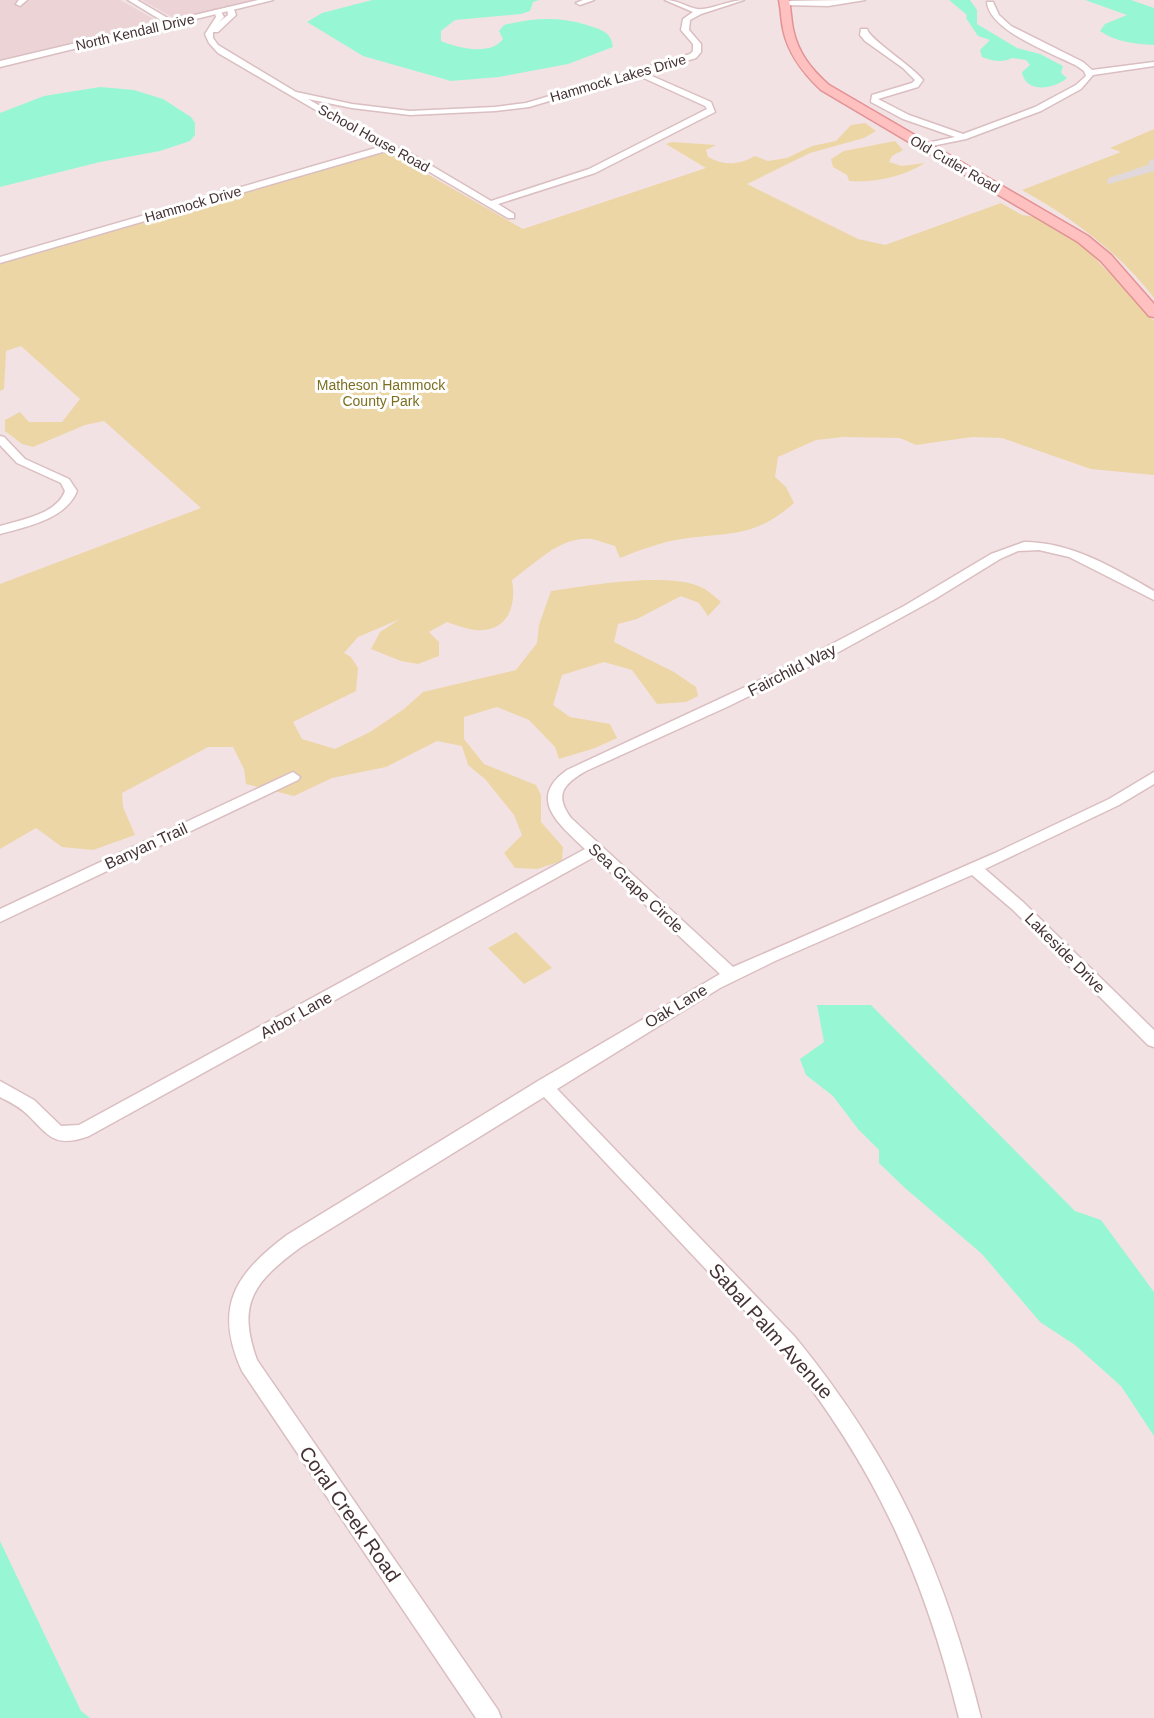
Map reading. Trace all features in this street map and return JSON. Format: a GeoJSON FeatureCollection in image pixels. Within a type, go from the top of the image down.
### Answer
{"type":"FeatureCollection","features":[{"type":"Feature","properties":{"kind":"main road","name":"Old Cutler Road"},"geometry":{"type":"LineString","coordinates":[[785,2],[793,49],[809,73],[834,94],[1083,239],[1106,258],[1154,313]]}},
{"type":"Feature","properties":{"kind":"street"},"geometry":{"type":"LineString","coordinates":[[132,0],[172,23]]}},
{"type":"Feature","properties":{"kind":"street","name":"North Kendall Drive"},"geometry":{"type":"LineString","coordinates":[[0,64],[269,0]]}},
{"type":"Feature","properties":{"kind":"street"},"geometry":{"type":"LineString","coordinates":[[580,3],[590,0]]}},
{"type":"Feature","properties":{"kind":"street"},"geometry":{"type":"LineString","coordinates":[[669,0],[698,12],[740,0]]}},
{"type":"Feature","properties":{"kind":"street"},"geometry":{"type":"LineString","coordinates":[[785,2],[825,0]]}},
{"type":"Feature","properties":{"kind":"street"},"geometry":{"type":"LineString","coordinates":[[785,2],[828,4],[861,0]]}},
{"type":"Feature","properties":{"kind":"street"},"geometry":{"type":"LineString","coordinates":[[990,4],[996,16],[1008,28],[1080,64],[1090,73],[1154,64]]}},
{"type":"Feature","properties":{"kind":"street"},"geometry":{"type":"LineString","coordinates":[[211,38],[215,30],[232,15],[230,9]]}},
{"type":"Feature","properties":{"kind":"street"},"geometry":{"type":"LineString","coordinates":[[211,38],[209,28],[220,17],[217,12]]}},
{"type":"Feature","properties":{"kind":"street","name":"Hammock Lakes Drive"},"geometry":{"type":"LineString","coordinates":[[296,94],[358,107],[417,114],[526,105],[696,55],[697,44],[686,32],[684,24],[688,17],[698,12]]}},
{"type":"Feature","properties":{"kind":"street"},"geometry":{"type":"LineString","coordinates":[[864,31],[868,39],[904,65],[919,80],[915,86],[878,96],[873,98],[874,100],[906,117],[961,136]]}},
{"type":"Feature","properties":{"kind":"street","name":"School House Road"},"geometry":{"type":"LineString","coordinates":[[211,38],[213,44],[221,51],[386,148],[400,151],[511,216]]}},
{"type":"Feature","properties":{"kind":"street"},"geometry":{"type":"LineString","coordinates":[[490,204],[592,171],[664,137],[712,110],[708,104],[639,73]]}},
{"type":"Feature","properties":{"kind":"street"},"geometry":{"type":"LineString","coordinates":[[925,146],[955,140],[1049,105],[1078,88],[1089,79],[1090,73]]}},
{"type":"Feature","properties":{"kind":"street","name":"Hammock Drive"},"geometry":{"type":"LineString","coordinates":[[0,260],[386,148]]}},
{"type":"Feature","properties":{"kind":"street"},"geometry":{"type":"LineString","coordinates":[[0,439],[21,461],[36,470],[65,481],[70,488],[71,495],[64,505],[51,512],[0,531]]}},
{"type":"Feature","properties":{"kind":"street","name":"Fairchild Way"},"geometry":{"type":"LineString","coordinates":[[553,793],[559,784],[576,771],[747,694],[902,613],[1003,553],[1032,546],[1058,550],[1154,596]]}},
{"type":"Feature","properties":{"kind":"street","name":"Banyan Trail"},"geometry":{"type":"LineString","coordinates":[[0,916],[293,777]]}},
{"type":"Feature","properties":{"kind":"street","name":"Oak Lane"},"geometry":{"type":"LineString","coordinates":[[239,1300],[242,1290],[252,1277],[277,1252],[544,1086],[730,975],[1114,802],[1154,777]]}},
{"type":"Feature","properties":{"kind":"street","name":"Sea Grape Circle"},"geometry":{"type":"LineString","coordinates":[[553,793],[554,805],[561,816],[730,975]]}},
{"type":"Feature","properties":{"kind":"street","name":"Arbor Lane"},"geometry":{"type":"LineString","coordinates":[[0,1088],[28,1105],[43,1124],[53,1131],[67,1134],[83,1131],[595,850]]}},
{"type":"Feature","properties":{"kind":"street","name":"Lakeside Drive"},"geometry":{"type":"LineString","coordinates":[[974,867],[1018,906],[1154,1040]]}},
{"type":"Feature","properties":{"kind":"street","name":"Sabal Palm Avenue"},"geometry":{"type":"LineString","coordinates":[[544,1086],[788,1343],[810,1368],[855,1430],[884,1481],[923,1563],[948,1631],[970,1718]]}},
{"type":"Feature","properties":{"kind":"street","name":"Coral Creek Road"},"geometry":{"type":"LineString","coordinates":[[239,1300],[239,1335],[249,1365],[258,1381],[490,1718]]}},
{"type":"Feature","properties":{"kind":"shaded area"},"geometry":{"type":"Polygon","coordinates":[[[0,0],[120,0],[161,23],[0,61],[0,0]]]}},
{"type":"Feature","properties":{"kind":"shaded area"},"geometry":{"type":"Polygon","coordinates":[[[142,0],[261,0],[177,20],[142,0]]]}},
{"type":"Feature","properties":{"kind":"shaded area"},"geometry":{"type":"Polygon","coordinates":[[[372,0],[539,0],[533,2],[530,11],[521,14],[455,20],[441,31],[441,41],[464,48],[482,49],[498,44],[503,39],[499,31],[504,25],[556,19],[577,22],[601,30],[608,34],[613,47],[568,64],[499,77],[451,81],[363,56],[307,22],[322,13],[372,0]]]}},
{"type":"Feature","properties":{"kind":"shaded area"},"geometry":{"type":"Polygon","coordinates":[[[949,0],[970,0],[977,10],[977,24],[1017,48],[1040,54],[1063,66],[1061,73],[1067,78],[1048,87],[1034,86],[1024,79],[1022,72],[1030,65],[1026,60],[1012,58],[997,61],[982,57],[980,50],[990,40],[978,36],[966,18],[967,15],[949,0]]]}},
{"type":"Feature","properties":{"kind":"shaded area"},"geometry":{"type":"Polygon","coordinates":[[[1085,0],[1131,0],[1154,8],[1154,45],[1133,43],[1106,35],[1100,31],[1105,24],[1127,15],[1085,0]]]}},
{"type":"Feature","properties":{"kind":"shaded area"},"geometry":{"type":"Polygon","coordinates":[[[100,87],[134,90],[163,99],[191,117],[195,123],[195,135],[190,141],[160,151],[100,162],[0,187],[0,113],[44,96],[100,87]]]}},
{"type":"Feature","properties":{"kind":"shaded area"},"geometry":{"type":"Polygon","coordinates":[[[1154,159],[1154,171],[1107,183],[1108,178],[1148,165],[1150,160],[1154,159]]]}},
{"type":"Feature","properties":{"kind":"shaded area"},"geometry":{"type":"Polygon","coordinates":[[[817,1005],[871,1005],[1075,1211],[1101,1220],[1154,1292],[1154,1436],[1121,1386],[1075,1345],[1040,1322],[982,1254],[879,1163],[879,1150],[858,1129],[833,1096],[806,1075],[800,1059],[824,1042],[817,1005]]]}},
{"type":"Feature","properties":{"kind":"shaded area"},"geometry":{"type":"Polygon","coordinates":[[[0,1541],[81,1711],[90,1718],[0,1718],[0,1541]]]}},
{"type":"Feature","properties":{"kind":"green space","name":"Matheson Hammock County Park"},"geometry":{"type":"Polygon","coordinates":[[[865,123],[876,131],[864,138],[810,153],[747,184],[858,239],[885,245],[1001,203],[1022,215],[1039,217],[1081,243],[1154,321],[1154,475],[1091,469],[1002,438],[972,437],[916,445],[900,438],[843,437],[816,440],[778,457],[775,477],[786,487],[794,503],[780,514],[754,528],[741,532],[666,542],[620,558],[615,546],[591,539],[580,539],[558,546],[512,580],[513,600],[502,623],[486,630],[475,630],[447,622],[429,632],[439,642],[439,656],[418,664],[401,661],[371,649],[380,632],[400,619],[358,637],[344,653],[351,657],[358,668],[356,691],[293,722],[302,739],[335,749],[370,732],[404,709],[423,692],[516,670],[537,643],[539,625],[551,591],[628,581],[670,581],[703,588],[721,602],[708,616],[699,603],[681,596],[637,619],[618,624],[614,642],[674,672],[696,687],[698,696],[686,702],[657,704],[632,670],[604,662],[562,675],[553,705],[570,717],[610,724],[617,738],[595,748],[559,759],[555,747],[529,720],[497,707],[464,717],[464,739],[484,764],[536,785],[541,795],[541,822],[563,847],[562,861],[537,869],[515,868],[504,853],[522,835],[514,815],[485,779],[468,765],[462,746],[437,741],[386,767],[332,778],[294,796],[246,784],[244,769],[233,747],[208,747],[122,793],[123,807],[135,835],[93,850],[62,847],[36,828],[0,849],[0,584],[201,508],[104,421],[85,425],[33,447],[22,444],[5,431],[5,420],[20,412],[29,422],[62,422],[80,399],[21,346],[6,351],[4,389],[0,391],[0,262],[387,151],[523,229],[706,168],[666,144],[672,142],[716,145],[706,150],[708,157],[720,162],[737,163],[755,156],[768,161],[787,158],[812,146],[836,141],[851,125],[865,123]]]}},
{"type":"Feature","properties":{"kind":"green space"},"geometry":{"type":"Polygon","coordinates":[[[1154,129],[1154,298],[1126,266],[1093,237],[1022,190],[1121,152],[1110,148],[1154,129]]]}},
{"type":"Feature","properties":{"kind":"green space"},"geometry":{"type":"Polygon","coordinates":[[[895,141],[903,150],[892,156],[889,162],[902,166],[925,163],[898,175],[868,181],[849,181],[847,175],[833,167],[831,159],[844,151],[895,141]]]}},
{"type":"Feature","properties":{"kind":"green space"},"geometry":{"type":"Polygon","coordinates":[[[516,932],[552,968],[524,984],[488,948],[516,932]]]}}]}
